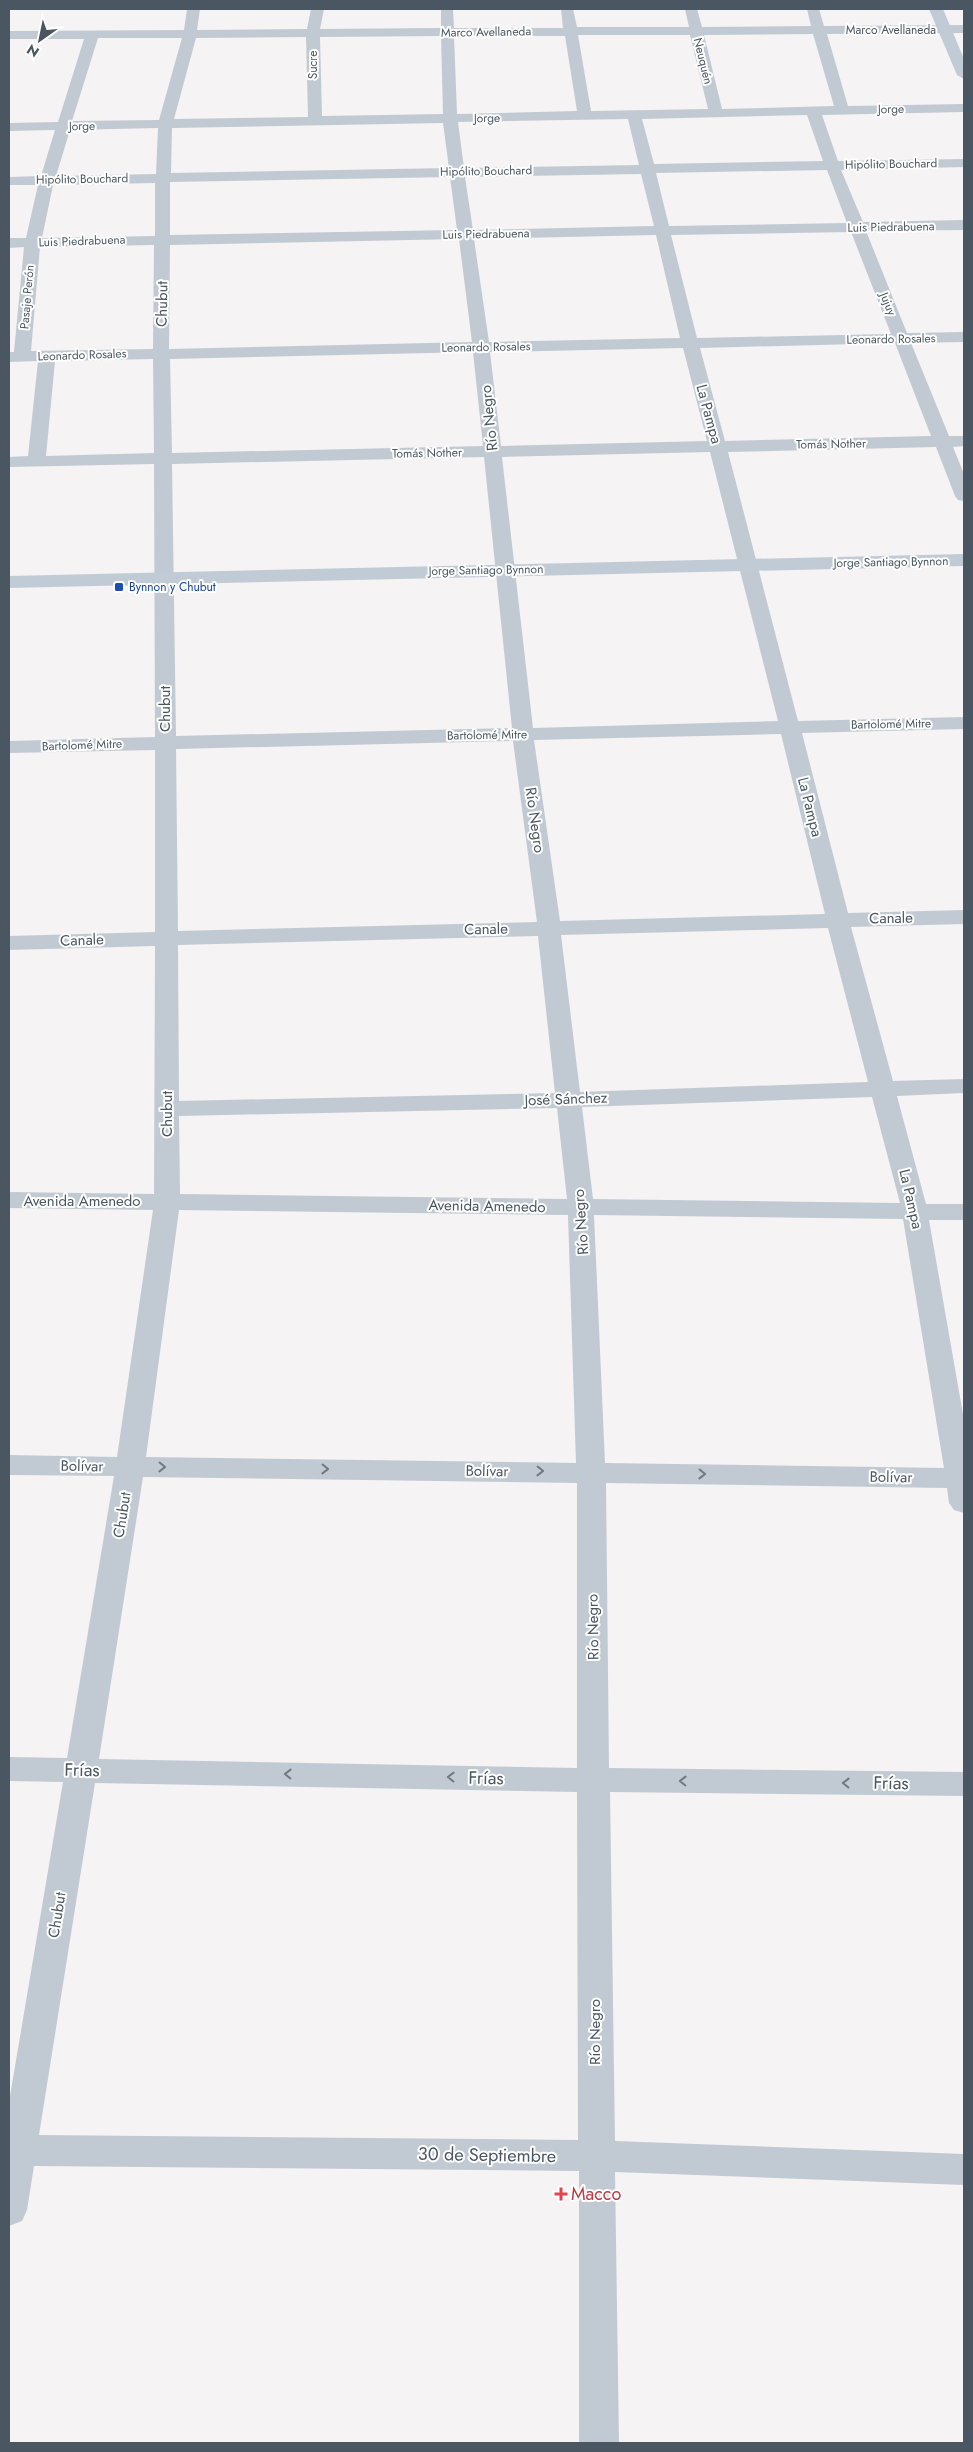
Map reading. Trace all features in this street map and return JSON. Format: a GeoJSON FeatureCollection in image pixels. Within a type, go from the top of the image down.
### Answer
{"type":"FeatureCollection","features":[{"type":"Feature","properties":{"kind":"street","name":"Chubut"},"geometry":{"type":"LineString","coordinates":[[9,2210],[13,2150],[81,1770],[130,1467],[167,1201],[164,743],[165,578],[161,353],[164,125],[190,34],[193,9]]}},
{"type":"Feature","properties":{"kind":"street","name":"Sucre"},"geometry":{"type":"LineString","coordinates":[[315,121],[313,33],[317,9]]}},
{"type":"Feature","properties":{"kind":"street","name":"Río Negro"},"geometry":{"type":"LineString","coordinates":[[447,9],[450,119],[464,234],[481,347],[523,734],[549,928],[582,1207],[590,1472],[599,2443]]}},
{"type":"Feature","properties":{"kind":"street"},"geometry":{"type":"LineString","coordinates":[[567,9],[585,116]]}},
{"type":"Feature","properties":{"kind":"street","name":"Neuquén"},"geometry":{"type":"LineString","coordinates":[[691,9],[716,113]]}},
{"type":"Feature","properties":{"kind":"street"},"geometry":{"type":"LineString","coordinates":[[813,9],[842,111]]}},
{"type":"Feature","properties":{"kind":"street"},"geometry":{"type":"LineString","coordinates":[[936,9],[964,75]]}},
{"type":"Feature","properties":{"kind":"street","name":"Marco Avellaneda"},"geometry":{"type":"LineString","coordinates":[[9,35],[964,30]]}},
{"type":"Feature","properties":{"kind":"street","name":"Pasaje Perón"},"geometry":{"type":"LineString","coordinates":[[16,357],[33,242],[47,180],[92,35]]}},
{"type":"Feature","properties":{"kind":"street","name":"Jorge"},"geometry":{"type":"LineString","coordinates":[[9,127],[964,108]]}},
{"type":"Feature","properties":{"kind":"street","name":"Jujuy"},"geometry":{"type":"LineString","coordinates":[[813,111],[832,164],[964,496]]}},
{"type":"Feature","properties":{"kind":"street","name":"La Pampa"},"geometry":{"type":"LineString","coordinates":[[634,115],[690,343],[750,565],[838,920],[915,1212],[963,1487]]}},
{"type":"Feature","properties":{"kind":"street","name":"Hipólito Bouchard"},"geometry":{"type":"LineString","coordinates":[[9,181],[964,162]]}},
{"type":"Feature","properties":{"kind":"street","name":"Luis Piedrabuena"},"geometry":{"type":"LineString","coordinates":[[9,243],[964,225]]}},
{"type":"Feature","properties":{"kind":"street","name":"Leonardo Rosales"},"geometry":{"type":"LineString","coordinates":[[16,357],[964,337]]}},
{"type":"Feature","properties":{"kind":"street"},"geometry":{"type":"LineString","coordinates":[[36,461],[47,357]]}},
{"type":"Feature","properties":{"kind":"street","name":"Tomás Nother"},"geometry":{"type":"LineString","coordinates":[[9,462],[964,441]]}},
{"type":"Feature","properties":{"kind":"street","name":"Jorge Santiago Bynnon"},"geometry":{"type":"LineString","coordinates":[[9,582],[506,569],[964,560]]}},
{"type":"Feature","properties":{"kind":"street","name":"Bartolomé Mitre"},"geometry":{"type":"LineString","coordinates":[[9,747],[964,723]]}},
{"type":"Feature","properties":{"kind":"street","name":"Canale"},"geometry":{"type":"LineString","coordinates":[[9,943],[166,937],[964,916]]}},
{"type":"Feature","properties":{"kind":"street","name":"José Sánchez"},"geometry":{"type":"LineString","coordinates":[[167,1109],[568,1100],[964,1086]]}},
{"type":"Feature","properties":{"kind":"street","name":"Avenida Amenedo"},"geometry":{"type":"LineString","coordinates":[[9,1200],[964,1212]]}},
{"type":"Feature","properties":{"kind":"street","name":"Bolívar"},"geometry":{"type":"LineString","coordinates":[[9,1465],[590,1472],[963,1487]]}},
{"type":"Feature","properties":{"kind":"street","name":"Frías"},"geometry":{"type":"LineString","coordinates":[[9,1769],[594,1780],[964,1784]]}},
{"type":"Feature","properties":{"kind":"street","name":"30 de Septiembre"},"geometry":{"type":"LineString","coordinates":[[13,2150],[595,2156],[964,2170]]}},
{"type":"Feature","properties":{"kind":"place","name":"Bynnon y Chubut"},"geometry":{"type":"Point","coordinates":[119,587]}},
{"type":"Feature","properties":{"kind":"place","name":"Macco"},"geometry":{"type":"Point","coordinates":[561,2194]}}]}
